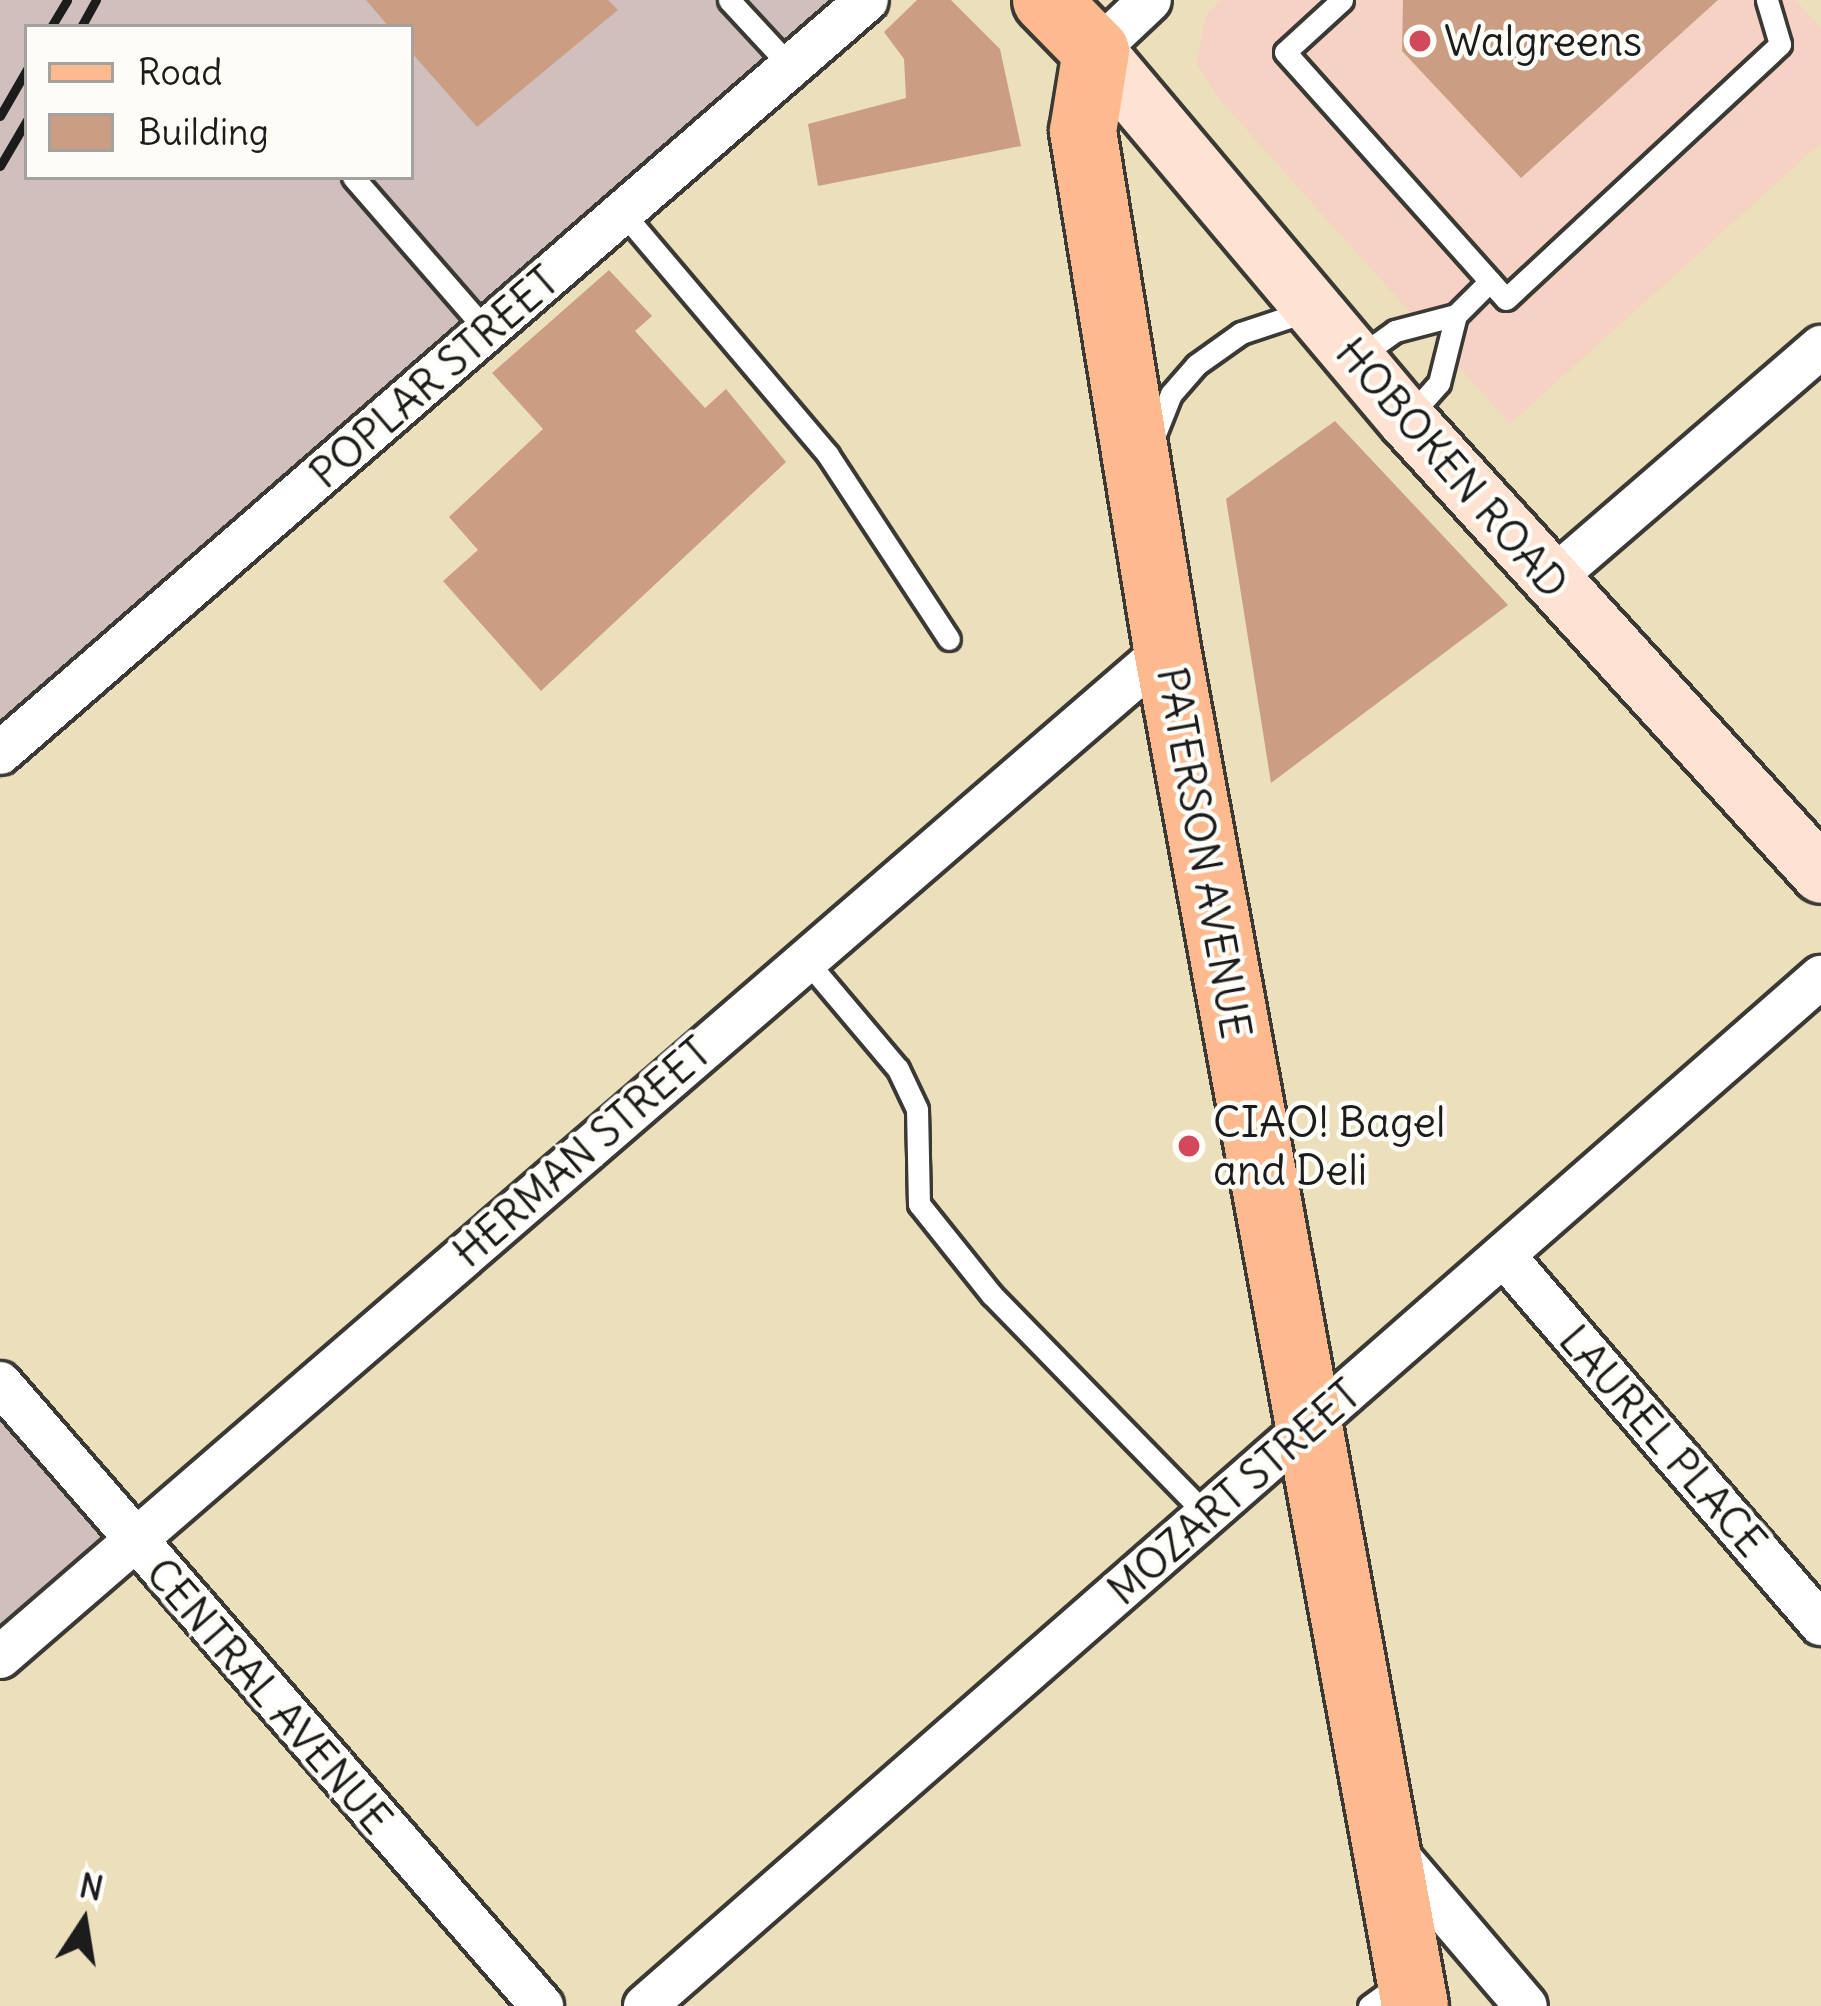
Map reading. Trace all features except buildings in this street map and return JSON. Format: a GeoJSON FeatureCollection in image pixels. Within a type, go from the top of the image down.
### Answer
{"type":"FeatureCollection","features":[{"type":"Feature","properties":{"kind":"main road"},"geometry":{"type":"LineString","coordinates":[[1046,0],[1096,50]]}},
{"type":"Feature","properties":{"kind":"main road","name":"PATERSON AVENUE"},"geometry":{"type":"LineString","coordinates":[[1096,50],[1083,131],[1166,649],[1384,1841],[1398,1996]]}},
{"type":"Feature","properties":{"kind":"street","name":"POPLAR STREET"},"geometry":{"type":"LineString","coordinates":[[0,753],[867,0]]}},
{"type":"Feature","properties":{"kind":"street"},"geometry":{"type":"LineString","coordinates":[[1096,50],[1150,0]]}},
{"type":"Feature","properties":{"kind":"street","name":"HOBOKEN ROAD"},"geometry":{"type":"LineString","coordinates":[[1096,50],[1406,420],[1821,874]]}},
{"type":"Feature","properties":{"kind":"street"},"geometry":{"type":"LineString","coordinates":[[1550,580],[1821,347]]}},
{"type":"Feature","properties":{"kind":"street","name":"HERMAN STREET"},"geometry":{"type":"LineString","coordinates":[[0,1657],[1166,649]]}},
{"type":"Feature","properties":{"kind":"street","name":"MOZART STREET"},"geometry":{"type":"LineString","coordinates":[[645,2006],[1506,1258],[1821,976]]}},
{"type":"Feature","properties":{"kind":"street","name":"LAUREL PLACE"},"geometry":{"type":"LineString","coordinates":[[1506,1258],[1821,1624]]}},
{"type":"Feature","properties":{"kind":"street","name":"CENTRAL AVENUE"},"geometry":{"type":"LineString","coordinates":[[0,1383],[542,2006]]}},
{"type":"Feature","properties":{"kind":"street"},"geometry":{"type":"LineString","coordinates":[[1384,1841],[1526,2006]]}},
{"type":"Feature","properties":{"kind":"lane"},"geometry":{"type":"LineString","coordinates":[[729,0],[791,67]]}},
{"type":"Feature","properties":{"kind":"lane"},"geometry":{"type":"LineString","coordinates":[[1342,0],[1285,52],[1506,299],[1780,44],[1767,0]]}},
{"type":"Feature","properties":{"kind":"lane"},"geometry":{"type":"LineString","coordinates":[[356,180],[487,331]]}},
{"type":"Feature","properties":{"kind":"lane"},"geometry":{"type":"LineString","coordinates":[[623,213],[828,455],[949,639]]}},
{"type":"Feature","properties":{"kind":"lane"},"geometry":{"type":"LineString","coordinates":[[1356,360],[1395,332],[1456,315],[1490,281]]}},
{"type":"Feature","properties":{"kind":"lane"},"geometry":{"type":"LineString","coordinates":[[1138,472],[1171,394],[1196,365],[1241,333],[1313,310]]}},
{"type":"Feature","properties":{"kind":"lane"},"geometry":{"type":"LineString","coordinates":[[1406,420],[1439,382],[1456,315]]}},
{"type":"Feature","properties":{"kind":"lane"},"geometry":{"type":"LineString","coordinates":[[805,959],[898,1070],[917,1109],[919,1204],[992,1295],[1207,1515]]}},
{"type":"Feature","properties":{"kind":"shaded area"},"geometry":{"type":"Polygon","coordinates":[[[0,0],[880,0],[0,779],[0,0]]]}},
{"type":"Feature","properties":{"kind":"shaded area"},"geometry":{"type":"Polygon","coordinates":[[[1221,0],[1796,0],[1821,29],[1821,143],[1510,424],[1219,99],[1196,63],[1206,15],[1221,0]]]}},
{"type":"Feature","properties":{"kind":"shaded area"},"geometry":{"type":"Polygon","coordinates":[[[0,1371],[158,1542],[0,1676],[0,1371]]]}},
{"type":"Feature","properties":{"kind":"railway"},"geometry":{"type":"LineString","coordinates":[[53,24],[67,0]]}},
{"type":"Feature","properties":{"kind":"railway"},"geometry":{"type":"LineString","coordinates":[[83,24],[96,0]]}},
{"type":"Feature","properties":{"kind":"railway"},"geometry":{"type":"LineString","coordinates":[[0,116],[24,74]]}},
{"type":"Feature","properties":{"kind":"railway"},"geometry":{"type":"LineString","coordinates":[[0,166],[24,125]]}},
{"type":"Feature","properties":{"kind":"place","name":"Walgreens"},"geometry":{"type":"Point","coordinates":[1420,41]}},
{"type":"Feature","properties":{"kind":"place","name":"CIAO! Bagel and Deli"},"geometry":{"type":"Point","coordinates":[1189,1146]}}]}
